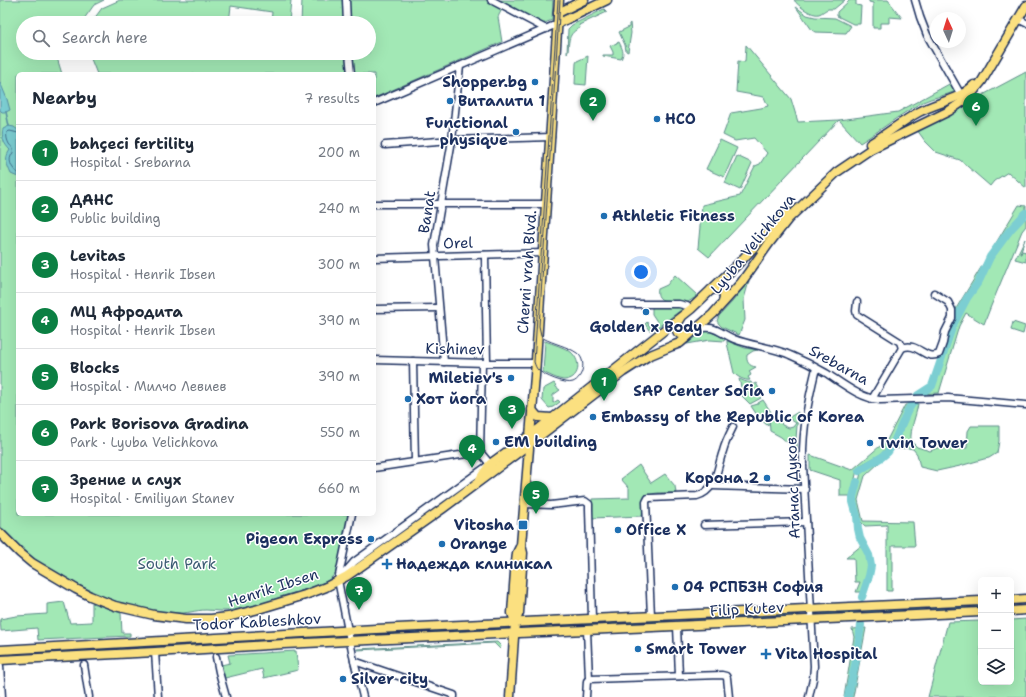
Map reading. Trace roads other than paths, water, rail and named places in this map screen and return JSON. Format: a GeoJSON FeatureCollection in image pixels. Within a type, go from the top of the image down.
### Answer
{"type":"FeatureCollection","features":[{"type":"Feature","properties":{"kind":"main road","name":"Cherni vrah Blvd."},"geometry":{"type":"LineString","coordinates":[[510,697],[515,622],[520,606],[523,552],[521,545],[530,444],[559,0]]}},
{"type":"Feature","properties":{"kind":"main road"},"geometry":{"type":"LineString","coordinates":[[558,13],[584,0]]}},
{"type":"Feature","properties":{"kind":"main road"},"geometry":{"type":"LineString","coordinates":[[558,24],[607,0]]}},
{"type":"Feature","properties":{"kind":"main road","name":"Lyuba Velichkova"},"geometry":{"type":"LineString","coordinates":[[691,309],[738,264],[793,206],[828,173],[851,156],[880,139],[907,119],[930,107],[961,95],[970,89],[976,83],[1025,0]]}},
{"type":"Feature","properties":{"kind":"main road","name":"Lyuba Velichkova"},"geometry":{"type":"LineString","coordinates":[[693,332],[713,314],[742,283],[788,219],[834,175],[871,149],[949,111],[968,98],[978,88],[1022,21],[1026,6]]}},
{"type":"Feature","properties":{"kind":"main road"},"geometry":{"type":"LineString","coordinates":[[945,102],[950,103],[951,105],[949,111]]}},
{"type":"Feature","properties":{"kind":"main road"},"geometry":{"type":"LineString","coordinates":[[920,112],[918,114],[918,120],[925,122]]}},
{"type":"Feature","properties":{"kind":"main road"},"geometry":{"type":"LineString","coordinates":[[711,290],[718,289],[723,292],[723,302]]}},
{"type":"Feature","properties":{"kind":"main road"},"geometry":{"type":"LineString","coordinates":[[530,435],[691,309]]}},
{"type":"Feature","properties":{"kind":"main road"},"geometry":{"type":"LineString","coordinates":[[682,316],[676,329],[679,333],[684,335],[693,332]]}},
{"type":"Feature","properties":{"kind":"main road","name":"Srebarna"},"geometry":{"type":"LineString","coordinates":[[530,444],[623,372],[648,356],[680,343],[693,332]]}},
{"type":"Feature","properties":{"kind":"main road"},"geometry":{"type":"LineString","coordinates":[[532,410],[538,417],[552,418]]}},
{"type":"Feature","properties":{"kind":"main road","name":"Henrik Ibsen"},"geometry":{"type":"LineString","coordinates":[[479,482],[482,474],[490,464],[530,435]]}},
{"type":"Feature","properties":{"kind":"main road","name":"Henrik Ibsen"},"geometry":{"type":"LineString","coordinates":[[0,533],[32,563],[76,589],[115,606],[154,615],[188,619],[228,617],[305,595],[326,587],[347,576],[442,509],[530,444]]}},
{"type":"Feature","properties":{"kind":"main road"},"geometry":{"type":"LineString","coordinates":[[1014,600],[1026,599]]}},
{"type":"Feature","properties":{"kind":"main road","name":"Filip Kutev"},"geometry":{"type":"LineString","coordinates":[[515,622],[978,601]]}},
{"type":"Feature","properties":{"kind":"main road"},"geometry":{"type":"LineString","coordinates":[[1014,611],[1026,610]]}},
{"type":"Feature","properties":{"kind":"main road","name":"Filip Kutev"},"geometry":{"type":"LineString","coordinates":[[514,633],[978,612]]}},
{"type":"Feature","properties":{"kind":"main road","name":"Todor Kableshkov"},"geometry":{"type":"LineString","coordinates":[[0,650],[515,622]]}},
{"type":"Feature","properties":{"kind":"main road","name":"Todor Kableshkov"},"geometry":{"type":"LineString","coordinates":[[0,660],[514,633]]}},
{"type":"Feature","properties":{"kind":"street"},"geometry":{"type":"LineString","coordinates":[[346,0],[347,16]]}},
{"type":"Feature","properties":{"kind":"street"},"geometry":{"type":"LineString","coordinates":[[491,0],[546,29]]}},
{"type":"Feature","properties":{"kind":"street"},"geometry":{"type":"LineString","coordinates":[[915,0],[927,34],[961,95]]}},
{"type":"Feature","properties":{"kind":"street"},"geometry":{"type":"LineString","coordinates":[[376,102],[558,24]]}},
{"type":"Feature","properties":{"kind":"street"},"geometry":{"type":"LineString","coordinates":[[350,60],[351,72]]}},
{"type":"Feature","properties":{"kind":"street","name":"Banat"},"geometry":{"type":"LineString","coordinates":[[444,362],[434,245],[452,140],[460,66]]}},
{"type":"Feature","properties":{"kind":"street"},"geometry":{"type":"LineString","coordinates":[[385,145],[452,140],[550,137]]}},
{"type":"Feature","properties":{"kind":"street"},"geometry":{"type":"LineString","coordinates":[[376,204],[546,204]]}},
{"type":"Feature","properties":{"kind":"street","name":"Orel"},"geometry":{"type":"LineString","coordinates":[[376,258],[543,253]]}},
{"type":"Feature","properties":{"kind":"street"},"geometry":{"type":"LineString","coordinates":[[485,255],[484,363],[480,452],[490,464]]}},
{"type":"Feature","properties":{"kind":"street"},"geometry":{"type":"LineString","coordinates":[[872,399],[902,348],[908,346],[928,355],[934,356],[939,354],[944,342],[945,332],[952,318],[952,310],[948,302],[934,293]]}},
{"type":"Feature","properties":{"kind":"street"},"geometry":{"type":"LineString","coordinates":[[857,302],[857,315],[900,342],[902,348]]}},
{"type":"Feature","properties":{"kind":"street"},"geometry":{"type":"LineString","coordinates":[[625,304],[680,304],[691,309]]}},
{"type":"Feature","properties":{"kind":"street"},"geometry":{"type":"LineString","coordinates":[[376,309],[440,308]]}},
{"type":"Feature","properties":{"kind":"street"},"geometry":{"type":"LineString","coordinates":[[713,314],[712,322],[716,330]]}},
{"type":"Feature","properties":{"kind":"street","name":"Srebarna"},"geometry":{"type":"LineString","coordinates":[[693,332],[704,327],[716,330],[746,343],[787,354],[872,399],[960,399],[1026,405]]}},
{"type":"Feature","properties":{"kind":"street","name":"Kishinev"},"geometry":{"type":"LineString","coordinates":[[376,360],[535,363]]}},
{"type":"Feature","properties":{"kind":"street"},"geometry":{"type":"LineString","coordinates":[[413,361],[416,462]]}},
{"type":"Feature","properties":{"kind":"street","name":"Атанас Дуков"},"geometry":{"type":"LineString","coordinates":[[809,697],[814,666],[804,489],[803,439],[805,419],[816,368]]}},
{"type":"Feature","properties":{"kind":"street"},"geometry":{"type":"LineString","coordinates":[[651,616],[645,504],[648,498],[698,496],[704,494],[712,486],[722,451],[732,427]]}},
{"type":"Feature","properties":{"kind":"street"},"geometry":{"type":"LineString","coordinates":[[376,468],[480,452]]}},
{"type":"Feature","properties":{"kind":"street","name":"Henrik Ibsen"},"geometry":{"type":"LineString","coordinates":[[338,580],[354,562],[490,464]]}},
{"type":"Feature","properties":{"kind":"street"},"geometry":{"type":"LineString","coordinates":[[712,486],[804,489]]}},
{"type":"Feature","properties":{"kind":"street"},"geometry":{"type":"LineString","coordinates":[[525,504],[551,505],[585,501],[588,504],[592,619]]}},
{"type":"Feature","properties":{"kind":"street"},"geometry":{"type":"LineString","coordinates":[[352,516],[338,580],[354,661],[363,697]]}},
{"type":"Feature","properties":{"kind":"street"},"geometry":{"type":"LineString","coordinates":[[704,525],[806,522]]}},
{"type":"Feature","properties":{"kind":"street"},"geometry":{"type":"LineString","coordinates":[[677,626],[679,676]]}},
{"type":"Feature","properties":{"kind":"street"},"geometry":{"type":"LineString","coordinates":[[586,697],[587,681],[589,679],[587,630]]}},
{"type":"Feature","properties":{"kind":"street"},"geometry":{"type":"LineString","coordinates":[[155,652],[158,697]]}},
{"type":"Feature","properties":{"kind":"street"},"geometry":{"type":"LineString","coordinates":[[216,657],[226,697]]}},
{"type":"Feature","properties":{"kind":"street"},"geometry":{"type":"LineString","coordinates":[[354,661],[454,696]]}},
{"type":"Feature","properties":{"kind":"street"},"geometry":{"type":"LineString","coordinates":[[84,665],[89,697]]}},
{"type":"Feature","properties":{"kind":"street"},"geometry":{"type":"LineString","coordinates":[[0,666],[2,697]]}},
{"type":"Feature","properties":{"kind":"street"},"geometry":{"type":"LineString","coordinates":[[589,679],[722,675],[726,676],[727,678],[729,697]]}},
{"type":"Feature","properties":{"kind":"water"},"geometry":{"type":"Polygon","coordinates":[[[0,82],[10,110],[6,112],[2,112],[0,110],[0,82]]]}},
{"type":"Feature","properties":{"kind":"water"},"geometry":{"type":"Polygon","coordinates":[[[9,126],[16,128],[16,176],[11,174],[8,168],[7,156],[10,150],[2,135],[3,129],[9,126]]]}},
{"type":"Feature","properties":{"kind":"waterway"},"geometry":{"type":"LineString","coordinates":[[6,112],[9,126]]}},
{"type":"Feature","properties":{"kind":"waterway"},"geometry":{"type":"LineString","coordinates":[[859,471],[888,452],[908,410],[918,395],[932,386],[953,325],[967,298],[979,281],[990,257],[1010,230],[1026,213]]}},
{"type":"Feature","properties":{"kind":"waterway"},"geometry":{"type":"LineString","coordinates":[[857,482],[853,502],[857,516],[860,538],[869,555],[871,566],[862,597]]}},
{"type":"Feature","properties":{"kind":"waterway"},"geometry":{"type":"LineString","coordinates":[[848,697],[856,660],[861,625]]}},
{"type":"Feature","properties":{"kind":"tram line"},"geometry":{"type":"LineString","coordinates":[[558,0],[534,362],[537,369],[541,372],[560,381],[570,383],[576,380],[581,373],[583,364],[580,356],[569,349],[543,338],[539,326],[560,0]]}},
{"type":"Feature","properties":{"kind":"place","name":"Shopper.bg"},"geometry":{"type":"Point","coordinates":[535,82]}},
{"type":"Feature","properties":{"kind":"place","name":"Виталити 1"},"geometry":{"type":"Point","coordinates":[450,101]}},
{"type":"Feature","properties":{"kind":"place","name":"НСО"},"geometry":{"type":"Point","coordinates":[657,119]}},
{"type":"Feature","properties":{"kind":"place","name":"ДАНС"},"geometry":{"type":"Point","coordinates":[593,121]}},
{"type":"Feature","properties":{"kind":"place","name":"Park Borisova Gradina"},"geometry":{"type":"Point","coordinates":[976,126]}},
{"type":"Feature","properties":{"kind":"place","name":"Functional physique"},"geometry":{"type":"Point","coordinates":[516,132]}},
{"type":"Feature","properties":{"kind":"place","name":"Athletic Fitness"},"geometry":{"type":"Point","coordinates":[604,216]}},
{"type":"Feature","properties":{"kind":"place","name":"Golden x Body"},"geometry":{"type":"Point","coordinates":[646,312]}},
{"type":"Feature","properties":{"kind":"place","name":"Miletiev's"},"geometry":{"type":"Point","coordinates":[511,378]}},
{"type":"Feature","properties":{"kind":"place","name":"SAP Center Sofia"},"geometry":{"type":"Point","coordinates":[772,391]}},
{"type":"Feature","properties":{"kind":"place","name":"Хот йога"},"geometry":{"type":"Point","coordinates":[408,399]}},
{"type":"Feature","properties":{"kind":"place","name":"bahçeci fertility"},"geometry":{"type":"Point","coordinates":[604,401]}},
{"type":"Feature","properties":{"kind":"place","name":"Embassy of the Republic of Korea"},"geometry":{"type":"Point","coordinates":[593,417]}},
{"type":"Feature","properties":{"kind":"place","name":"Levitas"},"geometry":{"type":"Point","coordinates":[512,429]}},
{"type":"Feature","properties":{"kind":"place","name":"EM building"},"geometry":{"type":"Point","coordinates":[496,442]}},
{"type":"Feature","properties":{"kind":"place","name":"Twin Tower"},"geometry":{"type":"Point","coordinates":[870,443]}},
{"type":"Feature","properties":{"kind":"place","name":"МЦ Афродита"},"geometry":{"type":"Point","coordinates":[472,468]}},
{"type":"Feature","properties":{"kind":"place","name":"Корона 2"},"geometry":{"type":"Point","coordinates":[767,478]}},
{"type":"Feature","properties":{"kind":"place","name":"Blocks"},"geometry":{"type":"Point","coordinates":[536,514]}},
{"type":"Feature","properties":{"kind":"place","name":"Vitosha"},"geometry":{"type":"Point","coordinates":[523,525]}},
{"type":"Feature","properties":{"kind":"place","name":"Office X"},"geometry":{"type":"Point","coordinates":[618,530]}},
{"type":"Feature","properties":{"kind":"place","name":"Pigeon Express"},"geometry":{"type":"Point","coordinates":[371,539]}},
{"type":"Feature","properties":{"kind":"place","name":"Orange"},"geometry":{"type":"Point","coordinates":[442,544]}},
{"type":"Feature","properties":{"kind":"place","name":"Надежда клиникал"},"geometry":{"type":"Point","coordinates":[387,564]}},
{"type":"Feature","properties":{"kind":"place","name":"04 РСПБЗН София"},"geometry":{"type":"Point","coordinates":[675,587]}},
{"type":"Feature","properties":{"kind":"place","name":"Зрение и слух"},"geometry":{"type":"Point","coordinates":[359,610]}},
{"type":"Feature","properties":{"kind":"place","name":"Smart Tower"},"geometry":{"type":"Point","coordinates":[638,649]}},
{"type":"Feature","properties":{"kind":"place","name":"Vita Hospital"},"geometry":{"type":"Point","coordinates":[766,654]}},
{"type":"Feature","properties":{"kind":"place","name":"Silver city"},"geometry":{"type":"Point","coordinates":[343,679]}},
{"type":"Feature","properties":{"kind":"park label","name":"South Park"},"geometry":{"type":"Point","coordinates":[177,564]}}]}
